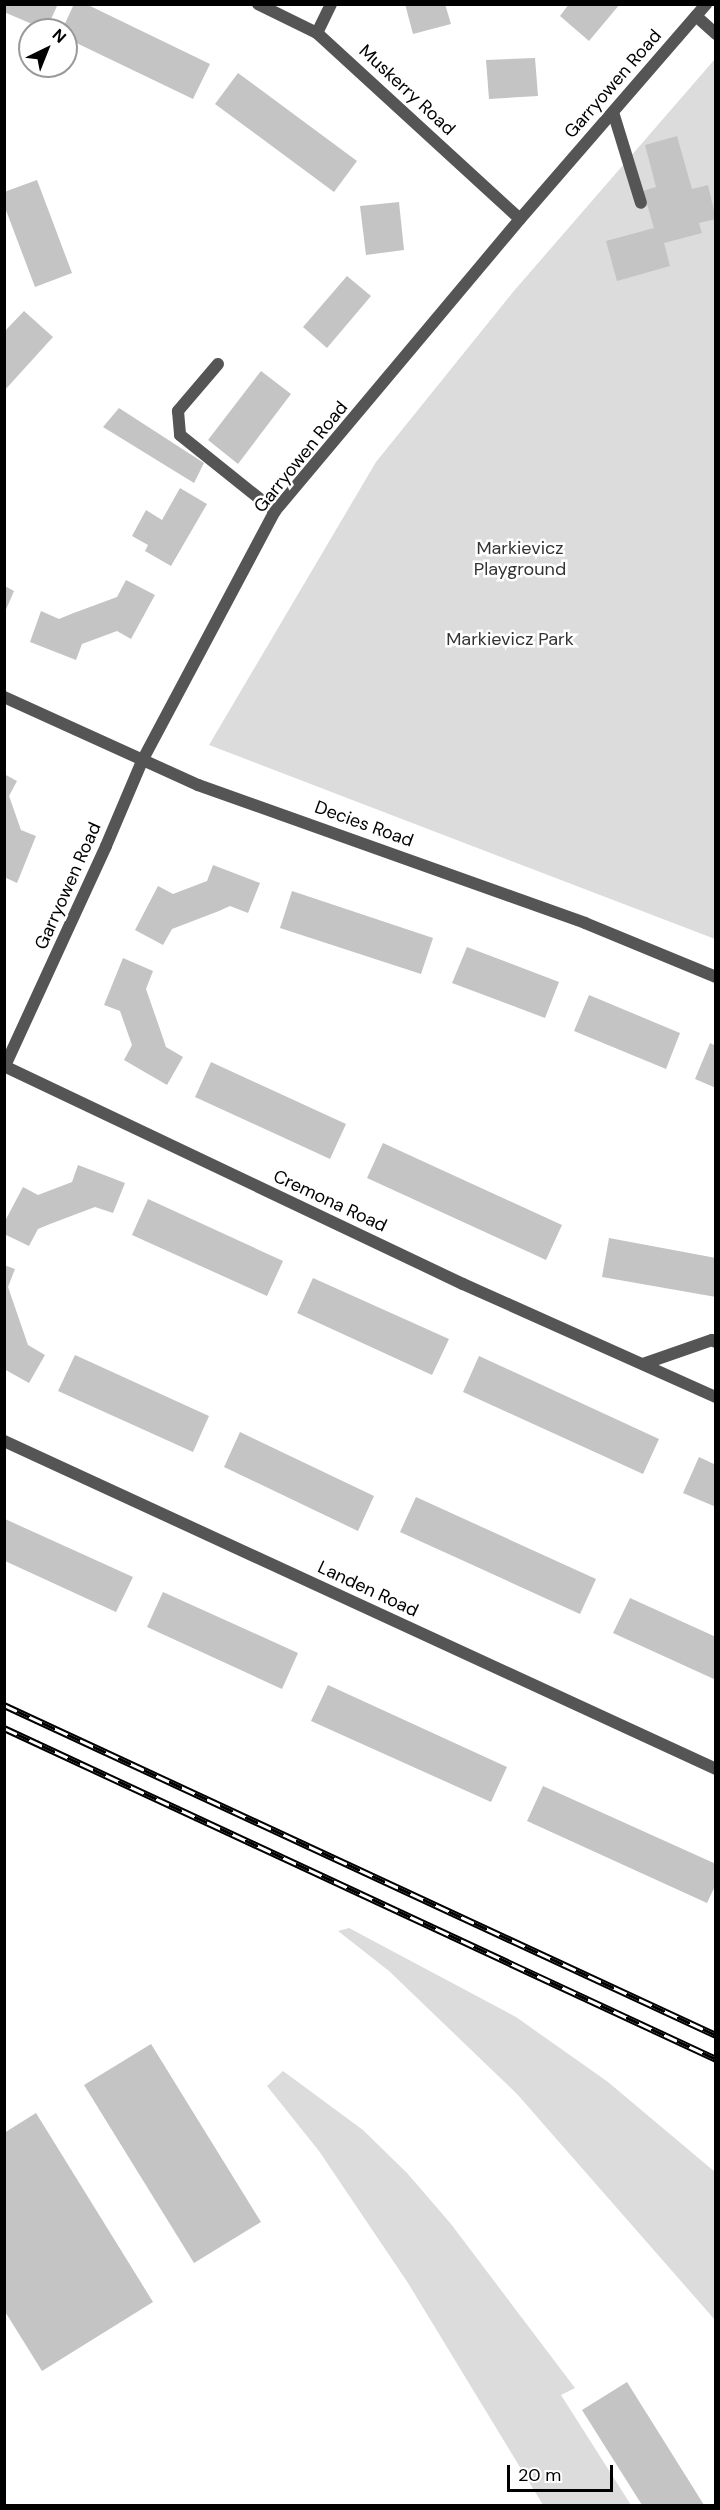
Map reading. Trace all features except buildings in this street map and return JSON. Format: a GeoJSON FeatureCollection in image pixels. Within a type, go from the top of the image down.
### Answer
{"type":"FeatureCollection","features":[{"type":"Feature","properties":{"kind":"street","name":"Muskerry Road"},"geometry":{"type":"LineString","coordinates":[[258,4],[317,33],[520,219]]}},
{"type":"Feature","properties":{"kind":"street"},"geometry":{"type":"LineString","coordinates":[[317,33],[331,4]]}},
{"type":"Feature","properties":{"kind":"street","name":"Garryowen Road"},"geometry":{"type":"LineString","coordinates":[[5,1067],[142,761],[276,512],[520,219],[706,4]]}},
{"type":"Feature","properties":{"kind":"street"},"geometry":{"type":"LineString","coordinates":[[696,16],[716,34]]}},
{"type":"Feature","properties":{"kind":"street"},"geometry":{"type":"LineString","coordinates":[[613,112],[641,203]]}},
{"type":"Feature","properties":{"kind":"street"},"geometry":{"type":"LineString","coordinates":[[219,364],[178,411],[180,435],[276,512]]}},
{"type":"Feature","properties":{"kind":"street","name":"Decies Road"},"geometry":{"type":"LineString","coordinates":[[4,697],[198,785],[585,923],[716,977]]}},
{"type":"Feature","properties":{"kind":"street","name":"Cremona Road"},"geometry":{"type":"LineString","coordinates":[[5,1067],[464,1284],[716,1397]]}},
{"type":"Feature","properties":{"kind":"street"},"geometry":{"type":"LineString","coordinates":[[643,1364],[712,1340],[716,1342]]}},
{"type":"Feature","properties":{"kind":"street","name":"Landen Road"},"geometry":{"type":"LineString","coordinates":[[4,1441],[716,1769]]}},
{"type":"Feature","properties":{"kind":"green space","name":"Markievicz Park"},"geometry":{"type":"Polygon","coordinates":[[[715,59],[715,939],[209,745],[376,462],[513,292],[715,59]]]}},
{"type":"Feature","properties":{"kind":"green space"},"geometry":{"type":"Polygon","coordinates":[[[349,1928],[516,2017],[608,2082],[715,2172],[715,2320],[517,2094],[389,1971],[338,1931],[349,1928]]]}},
{"type":"Feature","properties":{"kind":"green space"},"geometry":{"type":"Polygon","coordinates":[[[283,2071],[363,2130],[407,2173],[451,2224],[575,2388],[561,2395],[631,2505],[543,2505],[408,2283],[319,2151],[267,2086],[283,2071]]]}},
{"type":"Feature","properties":{"kind":"railway"},"geometry":{"type":"LineString","coordinates":[[4,1705],[716,2035]]}},
{"type":"Feature","properties":{"kind":"railway"},"geometry":{"type":"LineString","coordinates":[[4,1728],[716,2059]]}},
{"type":"Feature","properties":{"kind":"park label","name":"Markievicz Playground"},"geometry":{"type":"Point","coordinates":[520,559]}}]}
